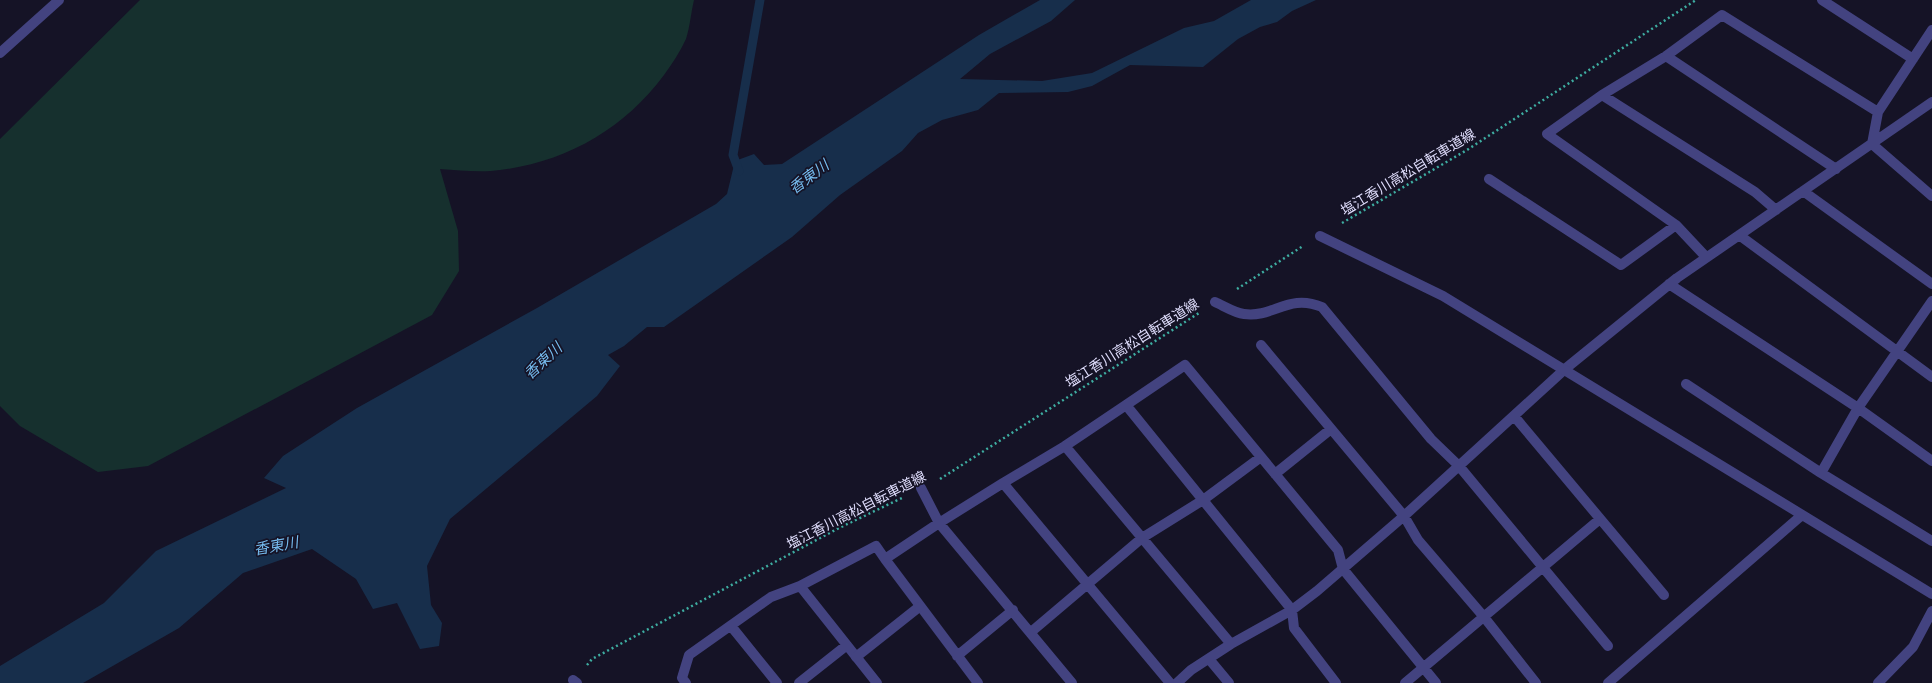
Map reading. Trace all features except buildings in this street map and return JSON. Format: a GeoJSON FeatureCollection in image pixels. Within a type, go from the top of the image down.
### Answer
{"type":"FeatureCollection","features":[{"type":"Feature","properties":{"kind":"street"},"geometry":{"type":"LineString","coordinates":[[0,53],[58,0]]}},
{"type":"Feature","properties":{"kind":"street"},"geometry":{"type":"LineString","coordinates":[[1822,0],[1913,59]]}},
{"type":"Feature","properties":{"kind":"street"},"geometry":{"type":"LineString","coordinates":[[1706,258],[1676,225],[1547,134],[1602,95],[1666,56],[1722,15],[1878,112]]}},
{"type":"Feature","properties":{"kind":"street"},"geometry":{"type":"LineString","coordinates":[[1872,144],[1878,112],[1932,30]]}},
{"type":"Feature","properties":{"kind":"street"},"geometry":{"type":"LineString","coordinates":[[1666,56],[1836,169]]}},
{"type":"Feature","properties":{"kind":"street"},"geometry":{"type":"LineString","coordinates":[[1602,95],[1755,192],[1776,210]]}},
{"type":"Feature","properties":{"kind":"street"},"geometry":{"type":"LineString","coordinates":[[1177,683],[1191,670],[1231,644],[1292,610],[1404,516],[1565,369],[1669,284],[1932,102]]}},
{"type":"Feature","properties":{"kind":"street"},"geometry":{"type":"LineString","coordinates":[[1872,144],[1932,196]]}},
{"type":"Feature","properties":{"kind":"street"},"geometry":{"type":"LineString","coordinates":[[1489,179],[1621,265],[1676,225]]}},
{"type":"Feature","properties":{"kind":"street"},"geometry":{"type":"LineString","coordinates":[[1803,191],[1932,284]]}},
{"type":"Feature","properties":{"kind":"street"},"geometry":{"type":"LineString","coordinates":[[1739,235],[1932,377]]}},
{"type":"Feature","properties":{"kind":"street"},"geometry":{"type":"LineString","coordinates":[[1320,236],[1444,296],[1932,594]]}},
{"type":"Feature","properties":{"kind":"street"},"geometry":{"type":"LineString","coordinates":[[1669,284],[1858,408],[1932,461]]}},
{"type":"Feature","properties":{"kind":"street"},"geometry":{"type":"LineString","coordinates":[[1215,302],[1244,314],[1266,312],[1287,304],[1309,301],[1322,307],[1431,439],[1459,466],[1608,646]]}},
{"type":"Feature","properties":{"kind":"street"},"geometry":{"type":"LineString","coordinates":[[1821,473],[1858,408],[1932,301]]}},
{"type":"Feature","properties":{"kind":"street"},"geometry":{"type":"LineString","coordinates":[[1262,345],[1404,516],[1418,540],[1484,617],[1536,683]]}},
{"type":"Feature","properties":{"kind":"street"},"geometry":{"type":"LineString","coordinates":[[885,559],[939,522],[1065,446],[1185,365],[1338,550],[1342,569],[1436,683]]}},
{"type":"Feature","properties":{"kind":"street"},"geometry":{"type":"LineString","coordinates":[[1686,384],[1821,473],[1932,541]]}},
{"type":"Feature","properties":{"kind":"street"},"geometry":{"type":"LineString","coordinates":[[1126,404],[1292,610],[1294,628],[1336,683]]}},
{"type":"Feature","properties":{"kind":"street"},"geometry":{"type":"LineString","coordinates":[[1514,416],[1664,595]]}},
{"type":"Feature","properties":{"kind":"street"},"geometry":{"type":"LineString","coordinates":[[1275,474],[1331,428]]}},
{"type":"Feature","properties":{"kind":"street"},"geometry":{"type":"LineString","coordinates":[[1065,446],[1231,644]]}},
{"type":"Feature","properties":{"kind":"street"},"geometry":{"type":"LineString","coordinates":[[1031,632],[1142,538],[1203,500],[1261,457]]}},
{"type":"Feature","properties":{"kind":"street"},"geometry":{"type":"LineString","coordinates":[[1003,483],[1170,683]]}},
{"type":"Feature","properties":{"kind":"street"},"geometry":{"type":"LineString","coordinates":[[921,488],[939,522],[1072,683]]}},
{"type":"Feature","properties":{"kind":"street"},"geometry":{"type":"LineString","coordinates":[[1608,683],[1802,514]]}},
{"type":"Feature","properties":{"kind":"street"},"geometry":{"type":"LineString","coordinates":[[1405,683],[1600,518]]}},
{"type":"Feature","properties":{"kind":"street"},"geometry":{"type":"LineString","coordinates":[[686,683],[682,678],[690,655],[771,597],[800,586],[876,546],[919,607],[978,683]]}},
{"type":"Feature","properties":{"kind":"street"},"geometry":{"type":"LineString","coordinates":[[800,586],[877,683]]}},
{"type":"Feature","properties":{"kind":"street"},"geometry":{"type":"LineString","coordinates":[[856,657],[919,607]]}},
{"type":"Feature","properties":{"kind":"street"},"geometry":{"type":"LineString","coordinates":[[957,656],[1013,610]]}},
{"type":"Feature","properties":{"kind":"street"},"geometry":{"type":"LineString","coordinates":[[1878,683],[1913,647],[1932,611]]}},
{"type":"Feature","properties":{"kind":"street"},"geometry":{"type":"LineString","coordinates":[[731,626],[777,683]]}},
{"type":"Feature","properties":{"kind":"street"},"geometry":{"type":"LineString","coordinates":[[799,683],[847,645]]}},
{"type":"Feature","properties":{"kind":"street"},"geometry":{"type":"LineString","coordinates":[[1209,659],[1229,683]]}},
{"type":"Feature","properties":{"kind":"path","name":"塩江香川高松自転車道線"},"geometry":{"type":"LineString","coordinates":[[575,682],[592,659],[839,528],[939,480],[1320,236],[1466,150],[1696,0]]}},
{"type":"Feature","properties":{"kind":"green space"},"geometry":{"type":"Polygon","coordinates":[[[140,0],[694,0],[686,39],[673,62],[648,94],[631,112],[612,127],[592,140],[570,151],[524,166],[485,171],[440,169],[458,231],[459,271],[432,315],[148,466],[98,472],[20,426],[0,406],[0,139],[140,0]]]}},
{"type":"Feature","properties":{"kind":"water","name":"香東川"},"geometry":{"type":"Polygon","coordinates":[[[1040,0],[1075,0],[1051,21],[990,54],[960,79],[1042,81],[1092,73],[1184,28],[1214,21],[1251,0],[1316,0],[1292,11],[1277,22],[1260,27],[1238,39],[1203,67],[1130,65],[1092,86],[1068,92],[999,93],[978,110],[942,120],[918,133],[902,151],[840,195],[792,237],[664,327],[647,327],[624,346],[608,355],[620,366],[597,396],[450,519],[427,566],[431,605],[442,623],[439,646],[420,649],[397,603],[373,609],[356,579],[312,549],[243,573],[179,628],[83,683],[0,683],[0,666],[104,603],[156,551],[286,488],[264,478],[283,456],[357,408],[537,308],[716,204],[727,194],[735,161],[754,154],[764,165],[782,164],[979,35],[1040,0]]]}},
{"type":"Feature","properties":{"kind":"waterway"},"geometry":{"type":"LineString","coordinates":[[739,171],[733,155],[760,0]]}}]}
